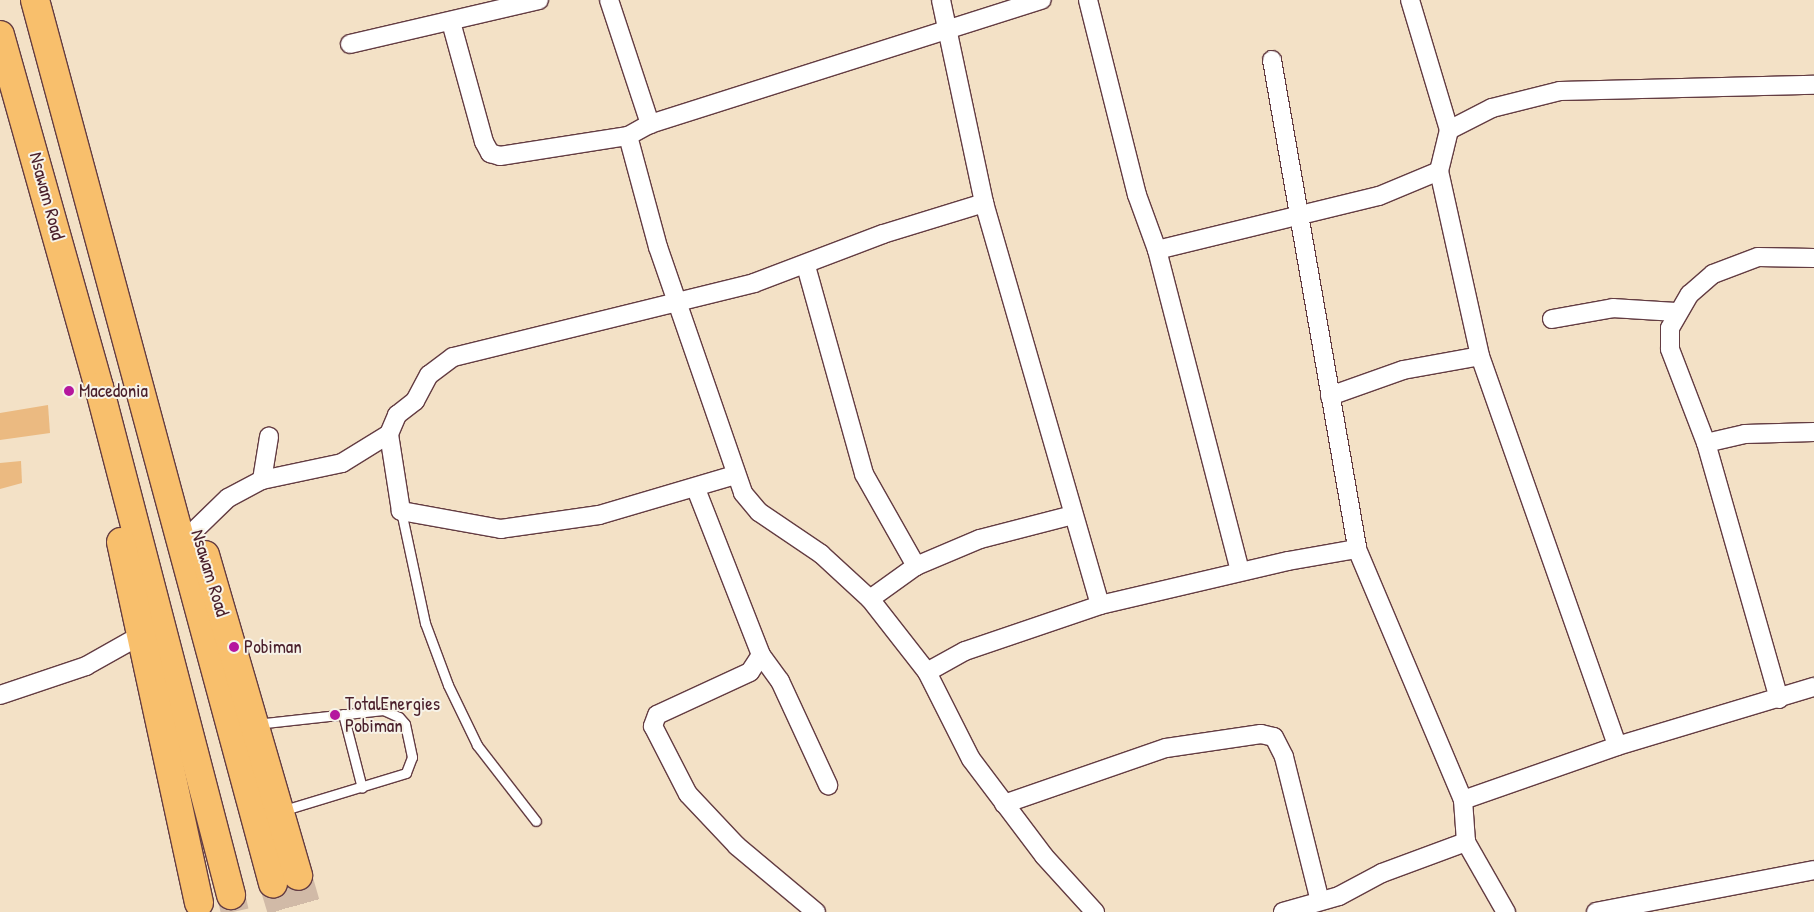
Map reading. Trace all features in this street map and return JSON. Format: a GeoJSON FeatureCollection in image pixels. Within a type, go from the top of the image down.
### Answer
{"type":"FeatureCollection","features":[{"type":"Feature","properties":{"kind":"highway","name":"Nsawam Road"},"geometry":{"type":"LineString","coordinates":[[35,0],[125,332],[285,879],[281,811],[256,724],[197,528],[125,332]]}},
{"type":"Feature","properties":{"kind":"highway","name":"Nsawam Road"},"geometry":{"type":"LineString","coordinates":[[0,35],[99,388],[231,895]]}},
{"type":"Feature","properties":{"kind":"highway","name":"Nsawam Road"},"geometry":{"type":"LineString","coordinates":[[99,388],[105,472],[143,634],[200,902]]}},
{"type":"Feature","properties":{"kind":"street"},"geometry":{"type":"LineString","coordinates":[[350,44],[539,0]]}},
{"type":"Feature","properties":{"kind":"street"},"geometry":{"type":"LineString","coordinates":[[609,0],[650,124]]}},
{"type":"Feature","properties":{"kind":"street"},"geometry":{"type":"LineString","coordinates":[[941,0],[949,28],[984,203],[1072,515],[1100,605]]}},
{"type":"Feature","properties":{"kind":"street"},"geometry":{"type":"LineString","coordinates":[[451,22],[490,153],[500,156],[628,136],[650,124],[1042,0]]}},
{"type":"Feature","properties":{"kind":"street"},"geometry":{"type":"LineString","coordinates":[[1088,0],[1137,195],[1157,250],[1240,571]]}},
{"type":"Feature","properties":{"kind":"street"},"geometry":{"type":"LineString","coordinates":[[1410,0],[1449,130],[1439,170],[1480,356],[1617,746]]}},
{"type":"Feature","properties":{"kind":"street"},"geometry":{"type":"LineString","coordinates":[[1272,60],[1297,215],[1357,549],[1463,800],[1466,842],[1506,912]]}},
{"type":"Feature","properties":{"kind":"street"},"geometry":{"type":"LineString","coordinates":[[1449,130],[1492,108],[1560,91],[1814,86]]}},
{"type":"Feature","properties":{"kind":"street"},"geometry":{"type":"LineString","coordinates":[[628,136],[734,475],[759,512],[821,554],[870,598],[927,672],[971,759],[1004,804],[1095,912]]}},
{"type":"Feature","properties":{"kind":"street"},"geometry":{"type":"LineString","coordinates":[[1157,250],[1401,189],[1439,170]]}},
{"type":"Feature","properties":{"kind":"street"},"geometry":{"type":"LineString","coordinates":[[734,475],[696,489],[598,515],[501,529],[401,511],[389,434],[397,415],[415,401],[429,375],[453,357],[679,304],[806,266],[883,234],[984,203]]}},
{"type":"Feature","properties":{"kind":"street"},"geometry":{"type":"LineString","coordinates":[[1779,699],[1706,443],[1670,349],[1675,312],[1713,274],[1758,256],[1814,258]]}},
{"type":"Feature","properties":{"kind":"street"},"geometry":{"type":"LineString","coordinates":[[806,266],[864,474],[916,566]]}},
{"type":"Feature","properties":{"kind":"street"},"geometry":{"type":"LineString","coordinates":[[1552,319],[1613,308],[1675,312]]}},
{"type":"Feature","properties":{"kind":"street"},"geometry":{"type":"LineString","coordinates":[[1330,396],[1403,370],[1480,356]]}},
{"type":"Feature","properties":{"kind":"street"},"geometry":{"type":"LineString","coordinates":[[1706,443],[1745,434],[1814,432]]}},
{"type":"Feature","properties":{"kind":"street"},"geometry":{"type":"LineString","coordinates":[[197,528],[228,498],[262,480],[342,463],[389,434]]}},
{"type":"Feature","properties":{"kind":"street"},"geometry":{"type":"LineString","coordinates":[[262,480],[269,437]]}},
{"type":"Feature","properties":{"kind":"street"},"geometry":{"type":"LineString","coordinates":[[696,489],[761,655],[780,681],[828,785]]}},
{"type":"Feature","properties":{"kind":"street"},"geometry":{"type":"LineString","coordinates":[[870,598],[916,566],[980,539],[1072,515]]}},
{"type":"Feature","properties":{"kind":"street"},"geometry":{"type":"LineString","coordinates":[[927,672],[965,651],[1100,605],[1240,571],[1357,549]]}},
{"type":"Feature","properties":{"kind":"street"},"geometry":{"type":"LineString","coordinates":[[0,694],[86,666],[143,634]]}},
{"type":"Feature","properties":{"kind":"street"},"geometry":{"type":"LineString","coordinates":[[761,655],[750,672],[657,715],[653,726],[688,794],[737,846],[816,912]]}},
{"type":"Feature","properties":{"kind":"street"},"geometry":{"type":"LineString","coordinates":[[1463,800],[1617,746],[1814,687]]}},
{"type":"Feature","properties":{"kind":"street"},"geometry":{"type":"LineString","coordinates":[[1004,804],[1166,748],[1261,734],[1274,737],[1284,757],[1320,901]]}},
{"type":"Feature","properties":{"kind":"street"},"geometry":{"type":"LineString","coordinates":[[1283,912],[1320,901],[1337,904],[1382,873],[1466,842]]}},
{"type":"Feature","properties":{"kind":"street"},"geometry":{"type":"LineString","coordinates":[[1596,912],[1814,870]]}},
{"type":"Feature","properties":{"kind":"lane"},"geometry":{"type":"LineString","coordinates":[[401,511],[426,622],[456,702],[477,744],[536,821]]}},
{"type":"Feature","properties":{"kind":"lane"},"geometry":{"type":"LineString","coordinates":[[256,724],[383,710],[399,717],[404,724],[411,765],[394,778],[281,811]]}},
{"type":"Feature","properties":{"kind":"lane"},"geometry":{"type":"LineString","coordinates":[[343,714],[362,788]]}},
{"type":"Feature","properties":{"kind":"building"},"geometry":{"type":"Polygon","coordinates":[[[48,405],[50,433],[0,440],[0,413],[48,405]]]}},
{"type":"Feature","properties":{"kind":"building"},"geometry":{"type":"Polygon","coordinates":[[[21,461],[22,483],[0,489],[0,463],[21,461]]]}},
{"type":"Feature","properties":{"kind":"tunnel"},"geometry":{"type":"LineString","coordinates":[[298,876],[308,912]]}},
{"type":"Feature","properties":{"kind":"tunnel"},"geometry":{"type":"LineString","coordinates":[[273,883],[282,912]]}},
{"type":"Feature","properties":{"kind":"tunnel"},"geometry":{"type":"LineString","coordinates":[[231,895],[235,912]]}},
{"type":"Feature","properties":{"kind":"place","name":"Macedonia"},"geometry":{"type":"Point","coordinates":[69,391]}},
{"type":"Feature","properties":{"kind":"place","name":"Pobiman"},"geometry":{"type":"Point","coordinates":[234,647]}},
{"type":"Feature","properties":{"kind":"place","name":"TotalEnergies Pobiman"},"geometry":{"type":"Point","coordinates":[335,715]}}]}
